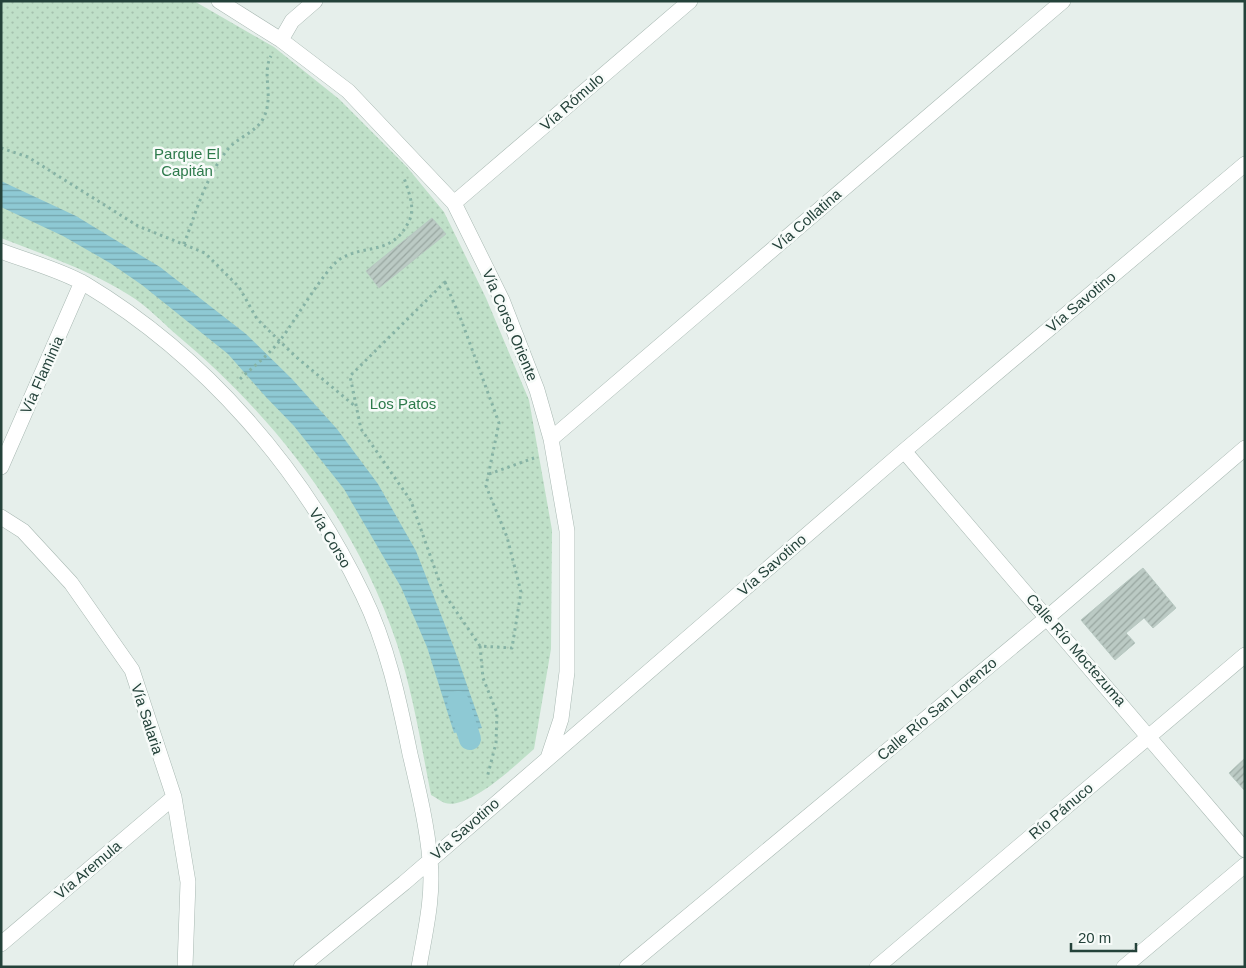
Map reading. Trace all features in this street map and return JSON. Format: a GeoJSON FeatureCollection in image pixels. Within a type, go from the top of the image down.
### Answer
{"type":"FeatureCollection","features":[{"type":"Feature","properties":{"kind":"street","name":"Vía Corso Oriente"},"geometry":{"type":"LineString","coordinates":[[218,1],[281,40],[348,91],[417,163],[454,203],[502,300],[537,390],[551,439],[566,531],[567,672],[561,719],[547,760]]}},
{"type":"Feature","properties":{"kind":"street"},"geometry":{"type":"LineString","coordinates":[[281,40],[292,21],[315,1]]}},
{"type":"Feature","properties":{"kind":"street","name":"Vía Rómulo"},"geometry":{"type":"LineString","coordinates":[[454,203],[690,1]]}},
{"type":"Feature","properties":{"kind":"street","name":"Vía Collatina"},"geometry":{"type":"LineString","coordinates":[[551,439],[1063,1]]}},
{"type":"Feature","properties":{"kind":"street","name":"Vía Savotino"},"geometry":{"type":"LineString","coordinates":[[300,967],[547,760],[904,451],[1245,164]]}},
{"type":"Feature","properties":{"kind":"street","name":"Vía Corso"},"geometry":{"type":"LineString","coordinates":[[1,250],[82,282],[136,317],[181,354],[230,398],[290,475],[335,542],[364,596],[399,699],[430,859],[428,916],[419,967]]}},
{"type":"Feature","properties":{"kind":"street","name":"Vía Flaminia"},"geometry":{"type":"LineString","coordinates":[[1,467],[82,282]]}},
{"type":"Feature","properties":{"kind":"street","name":"Calle Río San Lorenzo"},"geometry":{"type":"LineString","coordinates":[[627,967],[1048,617],[1245,448]]}},
{"type":"Feature","properties":{"kind":"street","name":"Calle Río Moctezuma"},"geometry":{"type":"LineString","coordinates":[[904,451],[1048,617],[1245,850]]}},
{"type":"Feature","properties":{"kind":"street","name":"Vía Salaria"},"geometry":{"type":"LineString","coordinates":[[1,517],[23,532],[71,582],[132,670],[174,797],[188,882],[184,967]]}},
{"type":"Feature","properties":{"kind":"street","name":"Río Pánuco"},"geometry":{"type":"LineString","coordinates":[[878,967],[1245,656]]}},
{"type":"Feature","properties":{"kind":"street","name":"Vía Aremula"},"geometry":{"type":"LineString","coordinates":[[1,944],[174,797]]}},
{"type":"Feature","properties":{"kind":"street"},"geometry":{"type":"LineString","coordinates":[[1124,967],[1245,865]]}},
{"type":"Feature","properties":{"kind":"path"},"geometry":{"type":"LineString","coordinates":[[184,244],[208,181],[228,148],[261,122],[267,110],[270,94],[267,64],[281,40]]}},
{"type":"Feature","properties":{"kind":"path"},"geometry":{"type":"LineString","coordinates":[[1,148],[28,157],[138,226],[205,253],[239,287],[257,319],[356,407]]}},
{"type":"Feature","properties":{"kind":"path"},"geometry":{"type":"LineString","coordinates":[[240,379],[280,341],[324,278],[340,259],[387,245],[396,238],[410,218],[411,200],[403,177],[417,163]]}},
{"type":"Feature","properties":{"kind":"path"},"geometry":{"type":"LineString","coordinates":[[480,646],[512,648],[521,592],[507,537],[486,486],[499,423],[462,322],[445,282],[350,376],[361,429],[411,501],[443,592],[480,646],[483,678],[496,713],[496,743],[487,778]]}},
{"type":"Feature","properties":{"kind":"path"},"geometry":{"type":"LineString","coordinates":[[488,474],[534,458]]}},
{"type":"Feature","properties":{"kind":"green space"},"geometry":{"type":"Polygon","coordinates":[[[1,1],[194,1],[274,47],[339,99],[407,167],[444,212],[486,298],[529,400],[552,530],[551,649],[534,749],[505,775],[479,793],[467,800],[455,803],[445,803],[431,795],[408,681],[397,644],[380,599],[360,556],[336,515],[309,475],[248,401],[214,368],[136,299],[83,270],[1,238],[1,1]]]}},
{"type":"Feature","properties":{"kind":"water"},"geometry":{"type":"Polygon","coordinates":[[[1,181],[76,216],[160,267],[246,334],[292,379],[337,429],[378,484],[416,551],[454,648],[482,728],[454,733],[427,647],[401,587],[344,489],[294,426],[228,354],[142,285],[110,263],[63,236],[1,207],[1,181]]]}},
{"type":"Feature","properties":{"kind":"building"},"geometry":{"type":"Polygon","coordinates":[[[432,218],[446,234],[379,288],[366,271],[432,218]]]}},
{"type":"Feature","properties":{"kind":"building"},"geometry":{"type":"Polygon","coordinates":[[[1143,568],[1176,608],[1153,628],[1144,618],[1126,633],[1135,643],[1115,660],[1081,620],[1143,568]]]}},
{"type":"Feature","properties":{"kind":"building"},"geometry":{"type":"Polygon","coordinates":[[[1245,758],[1245,791],[1229,773],[1245,758]]]}},
{"type":"Feature","properties":{"kind":"waterway"},"geometry":{"type":"LineString","coordinates":[[458,702],[470,739]]}},
{"type":"Feature","properties":{"kind":"park label","name":"Parque El Capitán"},"geometry":{"type":"Point","coordinates":[187,162]}},
{"type":"Feature","properties":{"kind":"park label","name":"Los Patos"},"geometry":{"type":"Point","coordinates":[403,404]}}]}
